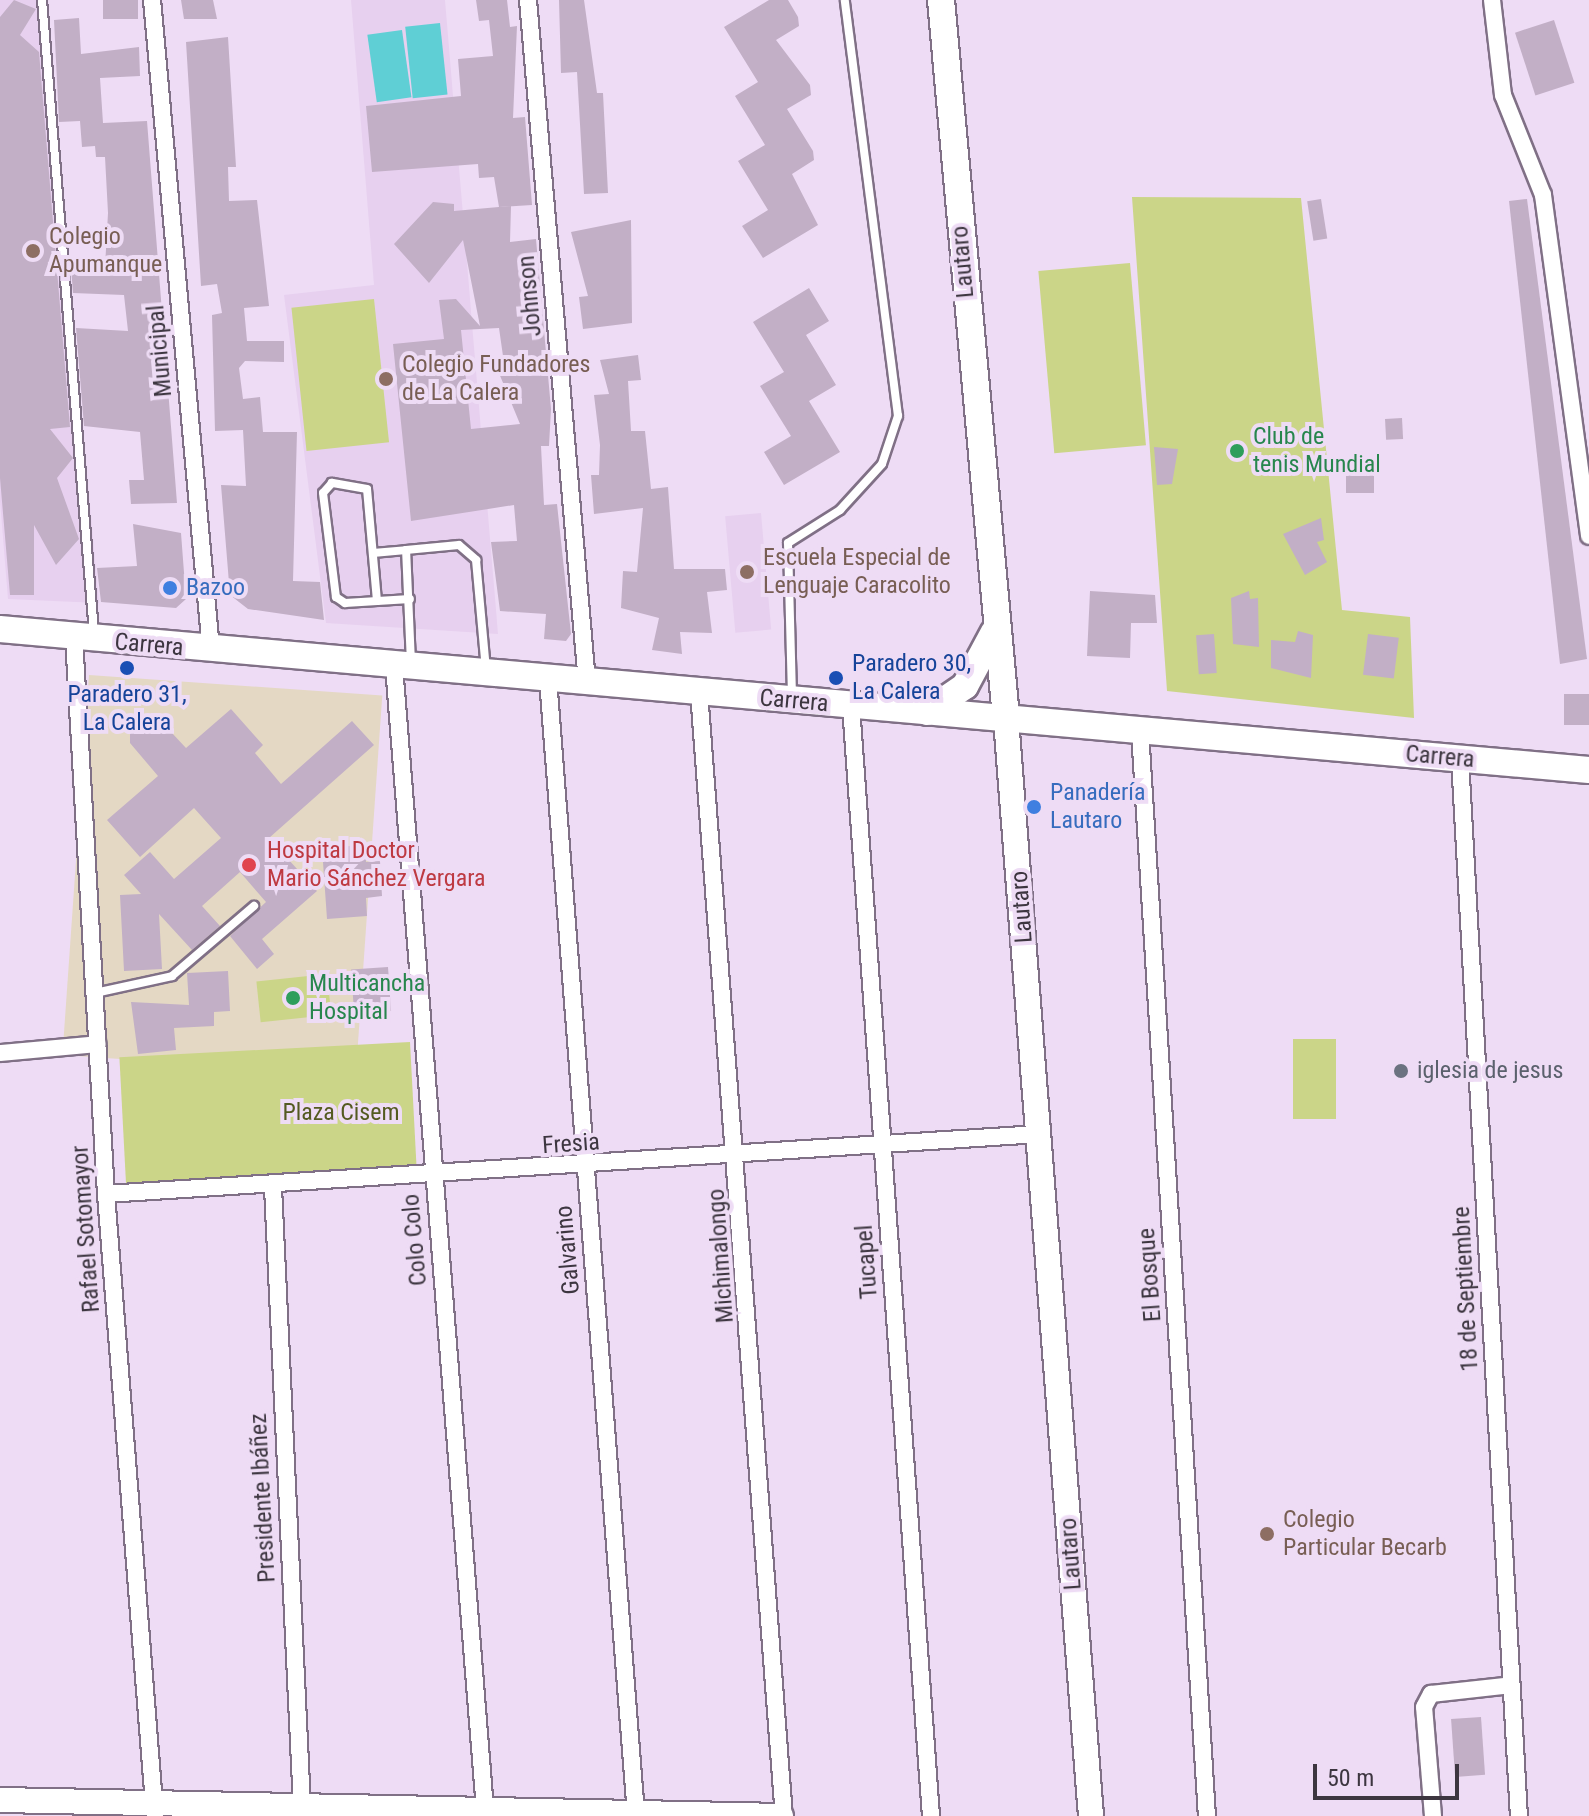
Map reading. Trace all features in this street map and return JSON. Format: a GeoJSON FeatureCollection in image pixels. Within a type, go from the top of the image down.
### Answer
{"type":"FeatureCollection","features":[{"type":"Feature","properties":{"kind":"main road","name":"Lautaro"},"geometry":{"type":"LineString","coordinates":[[941,0],[994,632],[1006,719]]}},
{"type":"Feature","properties":{"kind":"main road","name":"Carrera"},"geometry":{"type":"LineString","coordinates":[[0,629],[84,639],[1589,770]]}},
{"type":"Feature","properties":{"kind":"main road"},"geometry":{"type":"LineString","coordinates":[[927,712],[965,686],[994,632]]}},
{"type":"Feature","properties":{"kind":"street","name":"Municipal"},"geometry":{"type":"LineString","coordinates":[[152,0],[211,650]]}},
{"type":"Feature","properties":{"kind":"street","name":"Johnson"},"geometry":{"type":"LineString","coordinates":[[528,0],[587,683]]}},
{"type":"Feature","properties":{"kind":"street"},"geometry":{"type":"LineString","coordinates":[[1492,0],[1503,95],[1543,195],[1589,536]]}},
{"type":"Feature","properties":{"kind":"street","name":"Rafael Sotomayor"},"geometry":{"type":"LineString","coordinates":[[84,639],[95,993],[106,1194],[155,1809]]}},
{"type":"Feature","properties":{"kind":"street","name":"Colo Colo"},"geometry":{"type":"LineString","coordinates":[[402,667],[434,1177],[485,1810]]}},
{"type":"Feature","properties":{"kind":"street","name":"Galvarino"},"geometry":{"type":"LineString","coordinates":[[548,679],[636,1814]]}},
{"type":"Feature","properties":{"kind":"street","name":"Michimalongo"},"geometry":{"type":"LineString","coordinates":[[699,692],[738,1155],[782,1816]]}},
{"type":"Feature","properties":{"kind":"street","name":"Tucapel"},"geometry":{"type":"LineString","coordinates":[[851,706],[931,1816]]}},
{"type":"Feature","properties":{"kind":"street","name":"Lautaro"},"geometry":{"type":"LineString","coordinates":[[1006,719],[1091,1816]]}},
{"type":"Feature","properties":{"kind":"street","name":"El Bosque"},"geometry":{"type":"LineString","coordinates":[[1140,731],[1207,1816]]}},
{"type":"Feature","properties":{"kind":"street","name":"18 de Septiembre"},"geometry":{"type":"LineString","coordinates":[[1460,759],[1519,1816]]}},
{"type":"Feature","properties":{"kind":"street"},"geometry":{"type":"LineString","coordinates":[[0,1053],[98,1044]]}},
{"type":"Feature","properties":{"kind":"street","name":"Fresia"},"geometry":{"type":"LineString","coordinates":[[106,1194],[434,1177],[1039,1134]]}},
{"type":"Feature","properties":{"kind":"street","name":"Presidente Ibáñez"},"geometry":{"type":"LineString","coordinates":[[273,1187],[302,1806]]}},
{"type":"Feature","properties":{"kind":"street"},"geometry":{"type":"LineString","coordinates":[[1433,1816],[1424,1707],[1431,1694],[1512,1685]]}},
{"type":"Feature","properties":{"kind":"street"},"geometry":{"type":"LineString","coordinates":[[0,1800],[155,1809],[302,1806],[398,1812],[485,1810],[782,1816]]}},
{"type":"Feature","properties":{"kind":"lane"},"geometry":{"type":"LineString","coordinates":[[42,0],[84,639]]}},
{"type":"Feature","properties":{"kind":"lane"},"geometry":{"type":"LineString","coordinates":[[792,701],[788,543],[840,510],[882,464],[898,416],[845,0]]}},
{"type":"Feature","properties":{"kind":"lane"},"geometry":{"type":"LineString","coordinates":[[377,601],[367,489],[332,483],[323,493],[336,597],[377,601],[410,599]]}},
{"type":"Feature","properties":{"kind":"lane"},"geometry":{"type":"LineString","coordinates":[[373,553],[459,545],[476,560],[487,674]]}},
{"type":"Feature","properties":{"kind":"lane"},"geometry":{"type":"LineString","coordinates":[[402,667],[410,599],[406,550]]}},
{"type":"Feature","properties":{"kind":"lane"},"geometry":{"type":"LineString","coordinates":[[95,993],[172,976],[254,906]]}},
{"type":"Feature","properties":{"kind":"shaded area","name":"Colegio Apumanque"},"geometry":{"type":"Polygon","coordinates":[[[0,0],[43,0],[99,603],[8,599],[0,501],[0,0]]]}},
{"type":"Feature","properties":{"kind":"shaded area","name":"Colegio Fundadores de La Calera"},"geometry":{"type":"Polygon","coordinates":[[[351,0],[445,0],[498,634],[326,623],[284,295],[374,285],[351,0]]]}},
{"type":"Feature","properties":{"kind":"shaded area"},"geometry":{"type":"Polygon","coordinates":[[[440,23],[448,95],[413,98],[405,27],[440,23]]]}},
{"type":"Feature","properties":{"kind":"shaded area"},"geometry":{"type":"Polygon","coordinates":[[[402,30],[411,97],[377,102],[367,35],[402,30]]]}},
{"type":"Feature","properties":{"kind":"shaded area","name":"Escuela Especial de Lenguaje Caracolito"},"geometry":{"type":"Polygon","coordinates":[[[761,513],[771,630],[735,633],[725,516],[761,513]]]}},
{"type":"Feature","properties":{"kind":"shaded area","name":"Hospital Doctor Mario Sánchez Vergara"},"geometry":{"type":"Polygon","coordinates":[[[89,675],[382,696],[356,1076],[62,1055],[89,675]]]}},
{"type":"Feature","properties":{"kind":"green space","name":"Club de tenis Mundial"},"geometry":{"type":"Polygon","coordinates":[[[1132,197],[1301,198],[1342,610],[1410,617],[1414,718],[1167,691],[1132,197]]]}},
{"type":"Feature","properties":{"kind":"green space"},"geometry":{"type":"Polygon","coordinates":[[[1130,263],[1146,445],[1054,453],[1038,271],[1130,263]]]}},
{"type":"Feature","properties":{"kind":"green space"},"geometry":{"type":"Polygon","coordinates":[[[374,299],[389,442],[307,451],[291,308],[374,299]]]}},
{"type":"Feature","properties":{"kind":"green space","name":"Multicancha Hospital"},"geometry":{"type":"Polygon","coordinates":[[[327,974],[331,1015],[261,1022],[256,981],[327,974]]]}},
{"type":"Feature","properties":{"kind":"green space"},"geometry":{"type":"Polygon","coordinates":[[[1293,1039],[1336,1039],[1336,1119],[1293,1119],[1293,1039]]]}},
{"type":"Feature","properties":{"kind":"green space","name":"Plaza Cisem"},"geometry":{"type":"Polygon","coordinates":[[[410,1042],[417,1175],[126,1190],[119,1057],[410,1042]]]}},
{"type":"Feature","properties":{"kind":"building","name":"Colegio Apumanque"},"geometry":{"type":"Polygon","coordinates":[[[14,0],[36,9],[20,35],[39,52],[70,427],[50,429],[73,458],[57,478],[79,539],[56,565],[34,525],[34,595],[10,595],[0,478],[0,17],[14,0]]]}},
{"type":"Feature","properties":{"kind":"building"},"geometry":{"type":"Polygon","coordinates":[[[103,0],[138,0],[138,19],[103,19],[103,0]]]}},
{"type":"Feature","properties":{"kind":"building"},"geometry":{"type":"Polygon","coordinates":[[[181,0],[213,0],[217,19],[184,19],[181,0]]]}},
{"type":"Feature","properties":{"kind":"building"},"geometry":{"type":"Polygon","coordinates":[[[476,0],[507,0],[510,27],[517,26],[513,118],[525,117],[532,205],[499,207],[494,177],[479,178],[478,164],[372,172],[366,106],[461,96],[458,59],[493,56],[489,20],[479,21],[476,0]]]}},
{"type":"Feature","properties":{"kind":"building"},"geometry":{"type":"Polygon","coordinates":[[[559,0],[584,0],[597,93],[603,93],[608,193],[584,194],[577,72],[561,73],[559,0]]]}},
{"type":"Feature","properties":{"kind":"building"},"geometry":{"type":"Polygon","coordinates":[[[769,0],[788,0],[798,17],[799,26],[776,40],[810,85],[811,95],[787,109],[813,151],[814,160],[792,174],[818,225],[763,258],[742,226],[768,210],[738,161],[765,145],[735,96],[758,82],[724,27],[769,0]]]}},
{"type":"Feature","properties":{"kind":"building"},"geometry":{"type":"Polygon","coordinates":[[[79,18],[81,54],[139,47],[140,76],[100,78],[103,123],[147,121],[177,503],[131,504],[129,480],[144,480],[140,432],[84,426],[76,328],[128,331],[124,295],[73,293],[71,267],[105,267],[108,213],[105,157],[96,157],[95,146],[82,147],[80,121],[59,122],[54,20],[79,18]]]}},
{"type":"Feature","properties":{"kind":"building"},"geometry":{"type":"Polygon","coordinates":[[[1554,20],[1574,83],[1535,95],[1515,33],[1554,20]]]}},
{"type":"Feature","properties":{"kind":"building"},"geometry":{"type":"Polygon","coordinates":[[[228,37],[236,167],[228,167],[229,201],[257,200],[269,306],[244,308],[247,341],[284,341],[284,362],[245,361],[239,368],[243,399],[260,397],[263,432],[297,432],[293,581],[320,582],[324,620],[248,609],[230,595],[221,485],[246,486],[243,430],[215,431],[212,315],[222,313],[217,284],[201,286],[186,42],[228,37]]]}},
{"type":"Feature","properties":{"kind":"building"},"geometry":{"type":"Polygon","coordinates":[[[1321,199],[1327,239],[1313,241],[1307,201],[1321,199]]]}},
{"type":"Feature","properties":{"kind":"building"},"geometry":{"type":"Polygon","coordinates":[[[1527,199],[1587,659],[1560,664],[1509,201],[1527,199]]]}},
{"type":"Feature","properties":{"kind":"building"},"geometry":{"type":"Polygon","coordinates":[[[433,202],[454,204],[454,211],[511,206],[510,242],[536,239],[551,409],[549,446],[541,446],[544,505],[557,504],[571,634],[566,641],[544,639],[546,614],[500,611],[491,542],[517,541],[514,505],[411,521],[393,344],[444,339],[439,300],[456,299],[480,326],[463,240],[429,283],[394,244],[433,202]],[[499,328],[461,330],[471,429],[520,424],[496,366],[504,363],[499,328]]]}},
{"type":"Feature","properties":{"kind":"building"},"geometry":{"type":"Polygon","coordinates":[[[631,220],[632,323],[583,329],[579,297],[588,296],[571,232],[631,220]]]}},
{"type":"Feature","properties":{"kind":"building"},"geometry":{"type":"Polygon","coordinates":[[[809,288],[829,321],[806,335],[836,385],[809,401],[840,452],[784,485],[764,452],[791,436],[760,386],[784,372],[753,322],[809,288]]]}},
{"type":"Feature","properties":{"kind":"building"},"geometry":{"type":"Polygon","coordinates":[[[638,355],[641,380],[628,381],[631,431],[645,431],[651,489],[668,487],[674,569],[725,569],[727,590],[707,592],[712,633],[680,632],[682,654],[652,650],[659,618],[621,608],[623,571],[637,572],[643,508],[594,514],[591,475],[599,475],[600,445],[594,395],[609,394],[600,360],[638,355]]]}},
{"type":"Feature","properties":{"kind":"building"},"geometry":{"type":"Polygon","coordinates":[[[1402,418],[1403,439],[1386,440],[1385,419],[1402,418]]]}},
{"type":"Feature","properties":{"kind":"building"},"geometry":{"type":"Polygon","coordinates":[[[1154,447],[1178,449],[1172,484],[1157,485],[1154,447]]]}},
{"type":"Feature","properties":{"kind":"building"},"geometry":{"type":"Polygon","coordinates":[[[1346,461],[1364,461],[1364,474],[1374,474],[1374,493],[1346,493],[1346,461]]]}},
{"type":"Feature","properties":{"kind":"building"},"geometry":{"type":"Polygon","coordinates":[[[1321,518],[1324,540],[1317,542],[1327,562],[1305,575],[1283,534],[1321,518]]]}},
{"type":"Feature","properties":{"kind":"building"},"geometry":{"type":"Polygon","coordinates":[[[133,524],[181,533],[186,599],[176,608],[101,602],[97,568],[137,566],[133,524]]]}},
{"type":"Feature","properties":{"kind":"building"},"geometry":{"type":"Polygon","coordinates":[[[1090,591],[1155,595],[1157,623],[1131,623],[1130,658],[1087,656],[1090,591]]]}},
{"type":"Feature","properties":{"kind":"building"},"geometry":{"type":"Polygon","coordinates":[[[1249,591],[1250,599],[1258,598],[1259,647],[1233,644],[1231,598],[1249,591]]]}},
{"type":"Feature","properties":{"kind":"building"},"geometry":{"type":"Polygon","coordinates":[[[1298,631],[1313,635],[1311,678],[1271,668],[1271,640],[1295,642],[1298,631]]]}},
{"type":"Feature","properties":{"kind":"building"},"geometry":{"type":"Polygon","coordinates":[[[1214,634],[1217,673],[1199,674],[1196,635],[1214,634]]]}},
{"type":"Feature","properties":{"kind":"building"},"geometry":{"type":"Polygon","coordinates":[[[1368,634],[1399,638],[1394,678],[1363,675],[1368,634]]]}},
{"type":"Feature","properties":{"kind":"building"},"geometry":{"type":"Polygon","coordinates":[[[1564,694],[1589,694],[1589,725],[1564,725],[1564,694]]]}},
{"type":"Feature","properties":{"kind":"building"},"geometry":{"type":"Polygon","coordinates":[[[231,709],[263,745],[255,753],[281,784],[352,721],[374,745],[269,838],[317,891],[262,939],[274,954],[257,969],[230,936],[266,902],[240,872],[202,906],[220,926],[192,950],[159,914],[162,969],[124,971],[120,895],[141,894],[124,875],[150,852],[174,879],[221,838],[194,808],[140,857],[107,820],[158,776],[130,743],[130,730],[145,715],[156,716],[186,748],[231,709]]]}},
{"type":"Feature","properties":{"kind":"building"},"geometry":{"type":"Polygon","coordinates":[[[365,845],[366,862],[380,861],[382,896],[366,898],[367,916],[327,919],[322,848],[365,845]]]}},
{"type":"Feature","properties":{"kind":"building"},"geometry":{"type":"Polygon","coordinates":[[[388,967],[391,1011],[354,1013],[351,970],[388,967]]]}},
{"type":"Feature","properties":{"kind":"building"},"geometry":{"type":"Polygon","coordinates":[[[228,971],[230,1011],[214,1012],[214,1026],[174,1028],[176,1050],[138,1054],[131,1002],[189,1005],[187,973],[228,971]]]}},
{"type":"Feature","properties":{"kind":"building"},"geometry":{"type":"Polygon","coordinates":[[[1481,1717],[1485,1775],[1455,1777],[1451,1719],[1481,1717]]]}},
{"type":"Feature","properties":{"kind":"place","name":"Colegio Apumanque"},"geometry":{"type":"Point","coordinates":[33,251]}},
{"type":"Feature","properties":{"kind":"place","name":"Colegio Fundadores de La Calera"},"geometry":{"type":"Point","coordinates":[386,379]}},
{"type":"Feature","properties":{"kind":"place","name":"Club de tenis Mundial"},"geometry":{"type":"Point","coordinates":[1237,451]}},
{"type":"Feature","properties":{"kind":"place","name":"Escuela Especial de Lenguaje Caracolito"},"geometry":{"type":"Point","coordinates":[747,572]}},
{"type":"Feature","properties":{"kind":"place","name":"Bazoo"},"geometry":{"type":"Point","coordinates":[170,588]}},
{"type":"Feature","properties":{"kind":"place","name":"Paradero 31, La Calera"},"geometry":{"type":"Point","coordinates":[127,668]}},
{"type":"Feature","properties":{"kind":"place","name":"Paradero 30, La Calera"},"geometry":{"type":"Point","coordinates":[836,678]}},
{"type":"Feature","properties":{"kind":"place","name":"Panadería Lautaro"},"geometry":{"type":"Point","coordinates":[1034,807]}},
{"type":"Feature","properties":{"kind":"place","name":"Hospital Doctor Mario Sánchez Vergara"},"geometry":{"type":"Point","coordinates":[249,865]}},
{"type":"Feature","properties":{"kind":"place","name":"Multicancha Hospital"},"geometry":{"type":"Point","coordinates":[293,998]}},
{"type":"Feature","properties":{"kind":"place","name":"iglesia de jesus"},"geometry":{"type":"Point","coordinates":[1401,1071]}},
{"type":"Feature","properties":{"kind":"place","name":"Colegio Particular Becarb"},"geometry":{"type":"Point","coordinates":[1267,1534]}}]}
